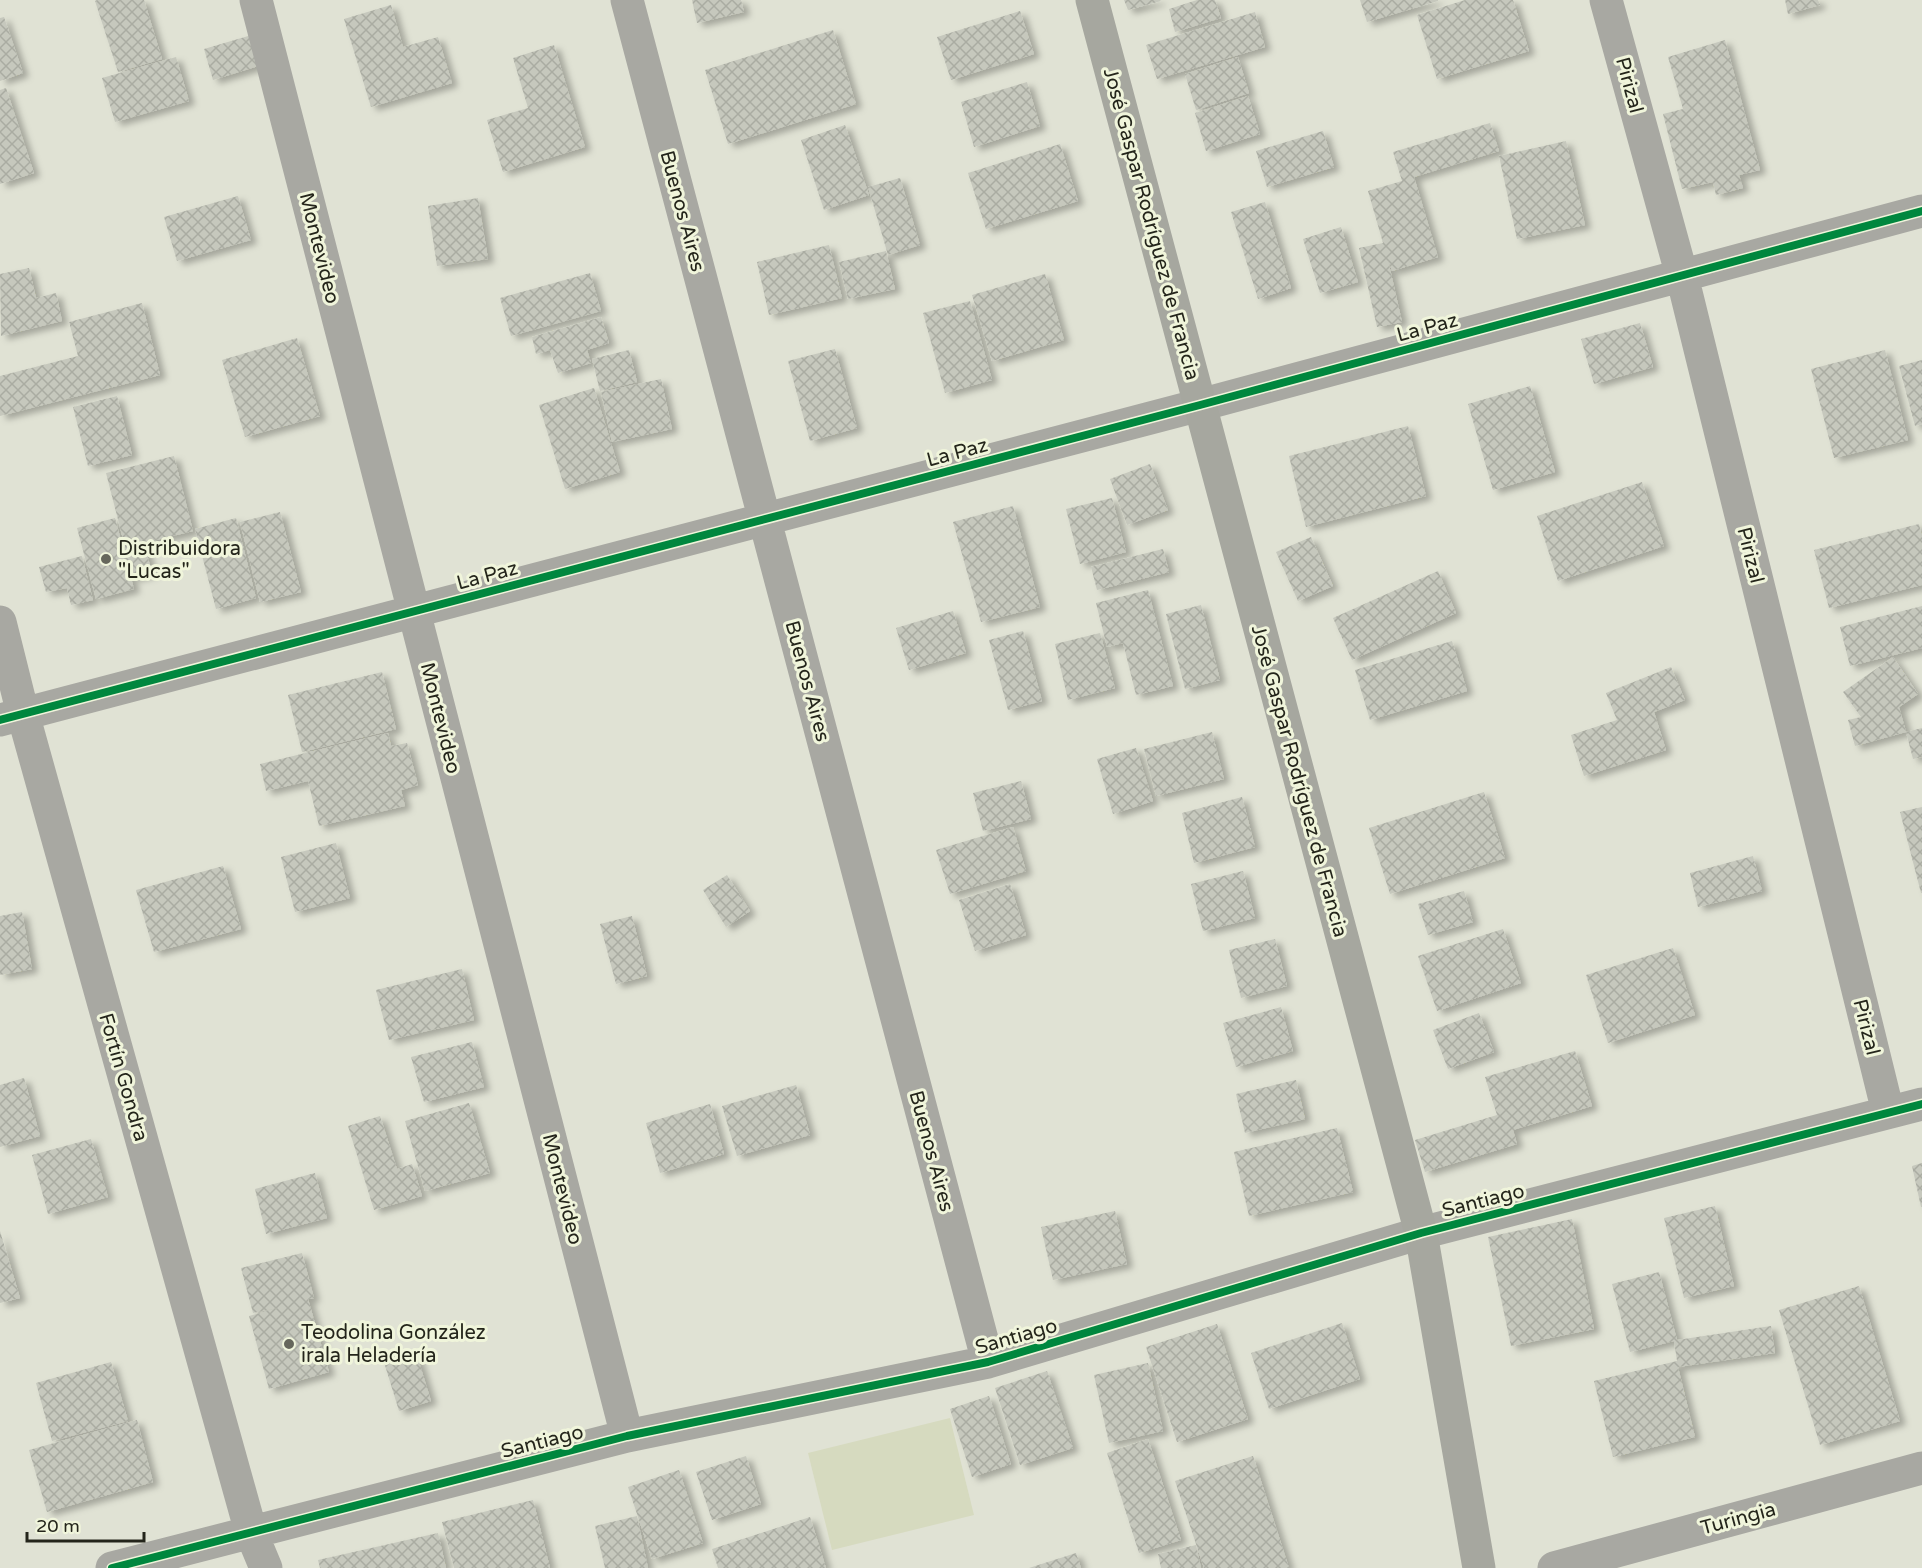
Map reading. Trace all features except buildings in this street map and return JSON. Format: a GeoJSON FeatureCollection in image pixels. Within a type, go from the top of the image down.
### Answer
{"type":"FeatureCollection","features":[{"type":"Feature","properties":{"kind":"street","name":"Montevideo"},"geometry":{"type":"LineString","coordinates":[[256,0],[627,1436]]}},
{"type":"Feature","properties":{"kind":"street","name":"Buenos Aires"},"geometry":{"type":"LineString","coordinates":[[627,0],[988,1362]]}},
{"type":"Feature","properties":{"kind":"street","name":"José Gaspar Rodríguez de Francia"},"geometry":{"type":"LineString","coordinates":[[1092,0],[1421,1233],[1479,1568]]}},
{"type":"Feature","properties":{"kind":"street","name":"Pirizal"},"geometry":{"type":"LineString","coordinates":[[1606,0],[1682,276],[1888,1113]]}},
{"type":"Feature","properties":{"kind":"street","name":"La Paz"},"geometry":{"type":"LineString","coordinates":[[12,717],[1200,405],[1922,212]]}},
{"type":"Feature","properties":{"kind":"street","name":"Fortín Gondra"},"geometry":{"type":"LineString","coordinates":[[0,622],[12,717],[251,1532],[266,1568]]}},
{"type":"Feature","properties":{"kind":"street","name":"Santiago"},"geometry":{"type":"LineString","coordinates":[[112,1568],[627,1436],[988,1362],[1421,1233],[1922,1104]]}},
{"type":"Feature","properties":{"kind":"street","name":"Turingia"},"geometry":{"type":"LineString","coordinates":[[1554,1568],[1922,1468]]}},
{"type":"Feature","properties":{"kind":"green space"},"geometry":{"type":"Polygon","coordinates":[[[950,1418],[974,1515],[832,1550],[808,1453],[950,1418]]]}},
{"type":"Feature","properties":{"kind":"cycle path"},"geometry":{"type":"LineString","coordinates":[[0,720],[1200,405],[1922,211]]}},
{"type":"Feature","properties":{"kind":"cycle path"},"geometry":{"type":"LineString","coordinates":[[112,1568],[627,1436],[988,1362],[1421,1233],[1922,1104]]}},
{"type":"Feature","properties":{"kind":"place","name":"Distribuidora \"Lucas\""},"geometry":{"type":"Point","coordinates":[106,559]}},
{"type":"Feature","properties":{"kind":"place","name":"Teodolina González irala Heladería"},"geometry":{"type":"Point","coordinates":[289,1344]}}]}
